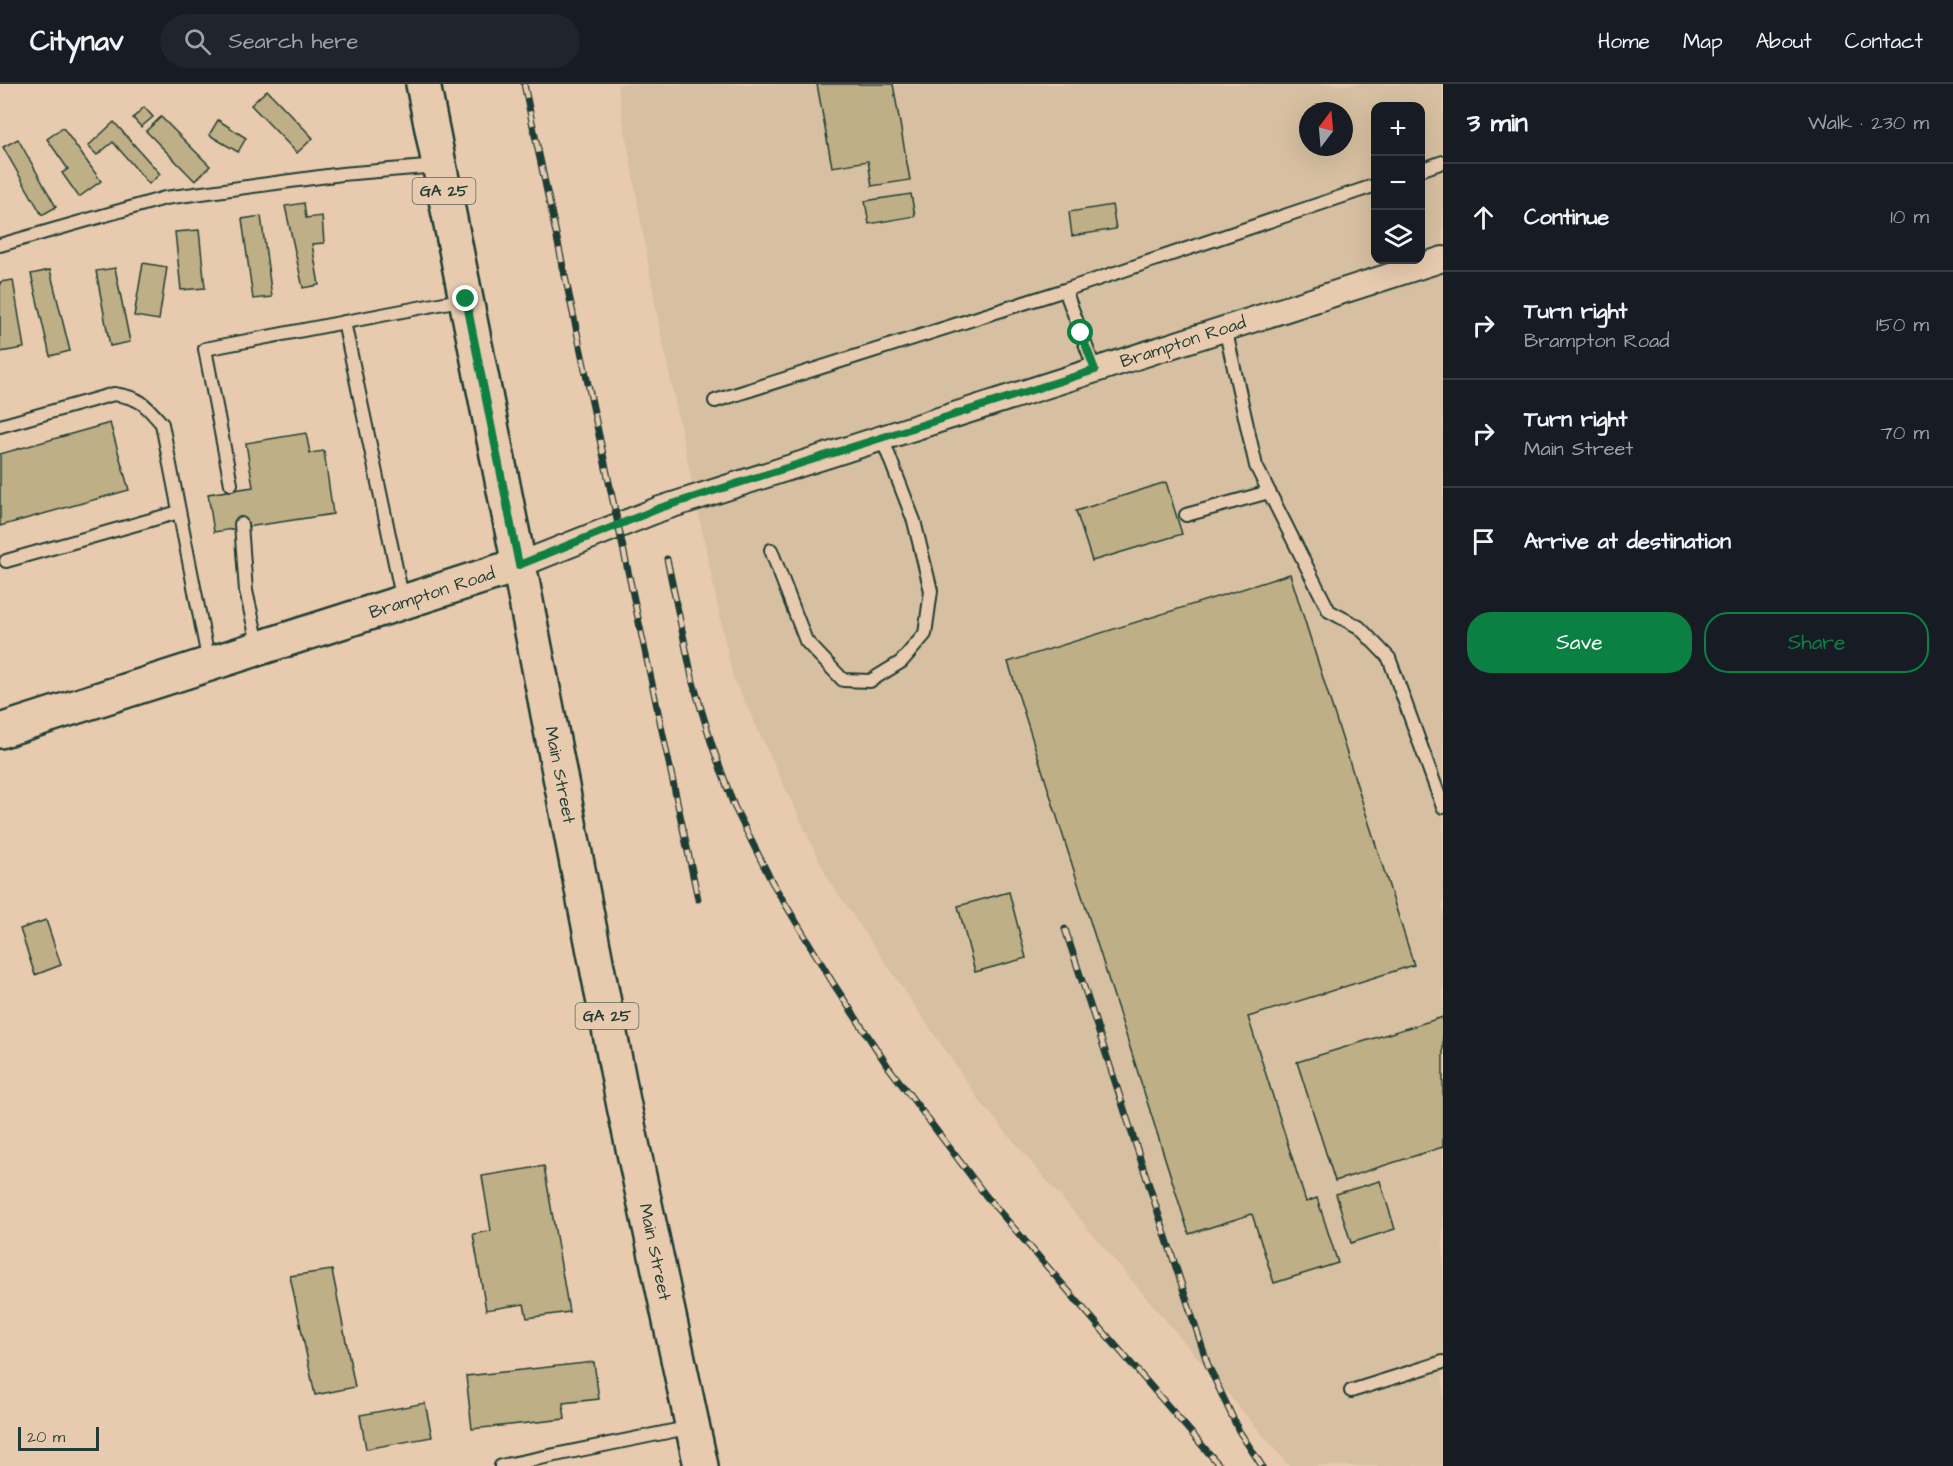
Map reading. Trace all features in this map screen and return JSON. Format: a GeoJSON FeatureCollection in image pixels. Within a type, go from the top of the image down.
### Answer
{"type":"FeatureCollection","features":[{"type":"Feature","properties":{"kind":"main road","name":"Main Street"},"geometry":{"type":"LineString","coordinates":[[423,84],[624,1106],[701,1466]]}},
{"type":"Feature","properties":{"kind":"main road","name":"Brampton Road"},"geometry":{"type":"LineString","coordinates":[[0,731],[519,565]]}},
{"type":"Feature","properties":{"kind":"street","name":"Brampton Road"},"geometry":{"type":"LineString","coordinates":[[519,565],[660,508],[1225,328],[1406,265],[1443,259]]}},
{"type":"Feature","properties":{"kind":"lane"},"geometry":{"type":"LineString","coordinates":[[1425,168],[1443,162]]}},
{"type":"Feature","properties":{"kind":"lane"},"geometry":{"type":"LineString","coordinates":[[0,244],[165,198],[342,174],[439,165]]}},
{"type":"Feature","properties":{"kind":"lane"},"geometry":{"type":"LineString","coordinates":[[715,401],[1065,290],[1371,187]]}},
{"type":"Feature","properties":{"kind":"lane"},"geometry":{"type":"LineString","coordinates":[[1065,290],[1095,370]]}},
{"type":"Feature","properties":{"kind":"lane"},"geometry":{"type":"LineString","coordinates":[[231,484],[205,350],[466,299]]}},
{"type":"Feature","properties":{"kind":"lane"},"geometry":{"type":"LineString","coordinates":[[344,322],[404,602]]}},
{"type":"Feature","properties":{"kind":"lane"},"geometry":{"type":"LineString","coordinates":[[1225,328],[1256,466],[1329,611],[1359,627],[1389,658],[1443,807]]}},
{"type":"Feature","properties":{"kind":"lane"},"geometry":{"type":"LineString","coordinates":[[0,426],[114,394],[129,396],[146,404],[162,424],[209,664]]}},
{"type":"Feature","properties":{"kind":"lane"},"geometry":{"type":"LineString","coordinates":[[771,550],[806,641],[843,680],[870,681],[901,662],[926,634],[931,591],[914,521],[882,438]]}},
{"type":"Feature","properties":{"kind":"lane"},"geometry":{"type":"LineString","coordinates":[[1186,516],[1269,492]]}},
{"type":"Feature","properties":{"kind":"lane"},"geometry":{"type":"LineString","coordinates":[[6,561],[179,512]]}},
{"type":"Feature","properties":{"kind":"lane"},"geometry":{"type":"LineString","coordinates":[[241,525],[246,591],[260,648]]}},
{"type":"Feature","properties":{"kind":"lane"},"geometry":{"type":"LineString","coordinates":[[1351,1391],[1443,1362]]}},
{"type":"Feature","properties":{"kind":"lane"},"geometry":{"type":"LineString","coordinates":[[501,1466],[693,1427]]}},
{"type":"Feature","properties":{"kind":"shaded area"},"geometry":{"type":"Polygon","coordinates":[[[617,84],[1443,84],[1443,1466],[1289,1466],[981,1103],[828,879],[732,675],[658,320],[617,84]]]}},
{"type":"Feature","properties":{"kind":"building"},"geometry":{"type":"Polygon","coordinates":[[[817,84],[893,84],[910,180],[872,186],[868,161],[832,167],[817,84]]]}},
{"type":"Feature","properties":{"kind":"building"},"geometry":{"type":"Polygon","coordinates":[[[267,90],[313,138],[297,153],[251,105],[267,90]]]}},
{"type":"Feature","properties":{"kind":"building"},"geometry":{"type":"Polygon","coordinates":[[[144,107],[153,117],[141,127],[133,118],[144,107]]]}},
{"type":"Feature","properties":{"kind":"building"},"geometry":{"type":"Polygon","coordinates":[[[161,117],[210,166],[195,181],[146,131],[161,117]]]}},
{"type":"Feature","properties":{"kind":"building"},"geometry":{"type":"Polygon","coordinates":[[[218,120],[246,138],[238,152],[209,135],[218,120]]]}},
{"type":"Feature","properties":{"kind":"building"},"geometry":{"type":"Polygon","coordinates":[[[114,122],[160,174],[149,184],[113,142],[97,155],[88,146],[114,122]]]}},
{"type":"Feature","properties":{"kind":"building"},"geometry":{"type":"Polygon","coordinates":[[[63,128],[101,181],[79,197],[62,173],[68,169],[47,139],[63,128]]]}},
{"type":"Feature","properties":{"kind":"building"},"geometry":{"type":"Polygon","coordinates":[[[18,139],[56,207],[42,215],[3,147],[18,139]]]}},
{"type":"Feature","properties":{"kind":"building"},"geometry":{"type":"Polygon","coordinates":[[[911,194],[915,216],[869,224],[865,201],[911,194]]]}},
{"type":"Feature","properties":{"kind":"building"},"geometry":{"type":"Polygon","coordinates":[[[304,203],[306,218],[322,216],[324,243],[312,244],[319,285],[303,288],[285,206],[304,203]]]}},
{"type":"Feature","properties":{"kind":"building"},"geometry":{"type":"Polygon","coordinates":[[[1112,205],[1116,229],[1072,236],[1069,212],[1112,205]]]}},
{"type":"Feature","properties":{"kind":"building"},"geometry":{"type":"Polygon","coordinates":[[[261,216],[272,297],[253,299],[242,219],[261,216]]]}},
{"type":"Feature","properties":{"kind":"building"},"geometry":{"type":"Polygon","coordinates":[[[199,230],[205,288],[181,290],[175,232],[199,230]]]}},
{"type":"Feature","properties":{"kind":"building"},"geometry":{"type":"Polygon","coordinates":[[[143,263],[167,267],[159,320],[134,316],[143,263]]]}},
{"type":"Feature","properties":{"kind":"building"},"geometry":{"type":"Polygon","coordinates":[[[115,268],[130,342],[110,346],[96,271],[115,268]]]}},
{"type":"Feature","properties":{"kind":"building"},"geometry":{"type":"Polygon","coordinates":[[[50,270],[70,351],[50,356],[31,274],[50,270]]]}},
{"type":"Feature","properties":{"kind":"building"},"geometry":{"type":"Polygon","coordinates":[[[13,280],[24,348],[0,352],[0,282],[13,280]]]}},
{"type":"Feature","properties":{"kind":"building"},"geometry":{"type":"Polygon","coordinates":[[[110,423],[129,490],[0,526],[0,454],[110,423]]]}},
{"type":"Feature","properties":{"kind":"building"},"geometry":{"type":"Polygon","coordinates":[[[306,433],[310,453],[324,451],[333,514],[214,532],[208,494],[253,487],[246,443],[306,433]]]}},
{"type":"Feature","properties":{"kind":"building"},"geometry":{"type":"Polygon","coordinates":[[[1166,482],[1182,534],[1092,561],[1076,511],[1166,482]]]}},
{"type":"Feature","properties":{"kind":"building"},"geometry":{"type":"Polygon","coordinates":[[[1290,574],[1414,965],[1248,1017],[1306,1202],[1317,1198],[1338,1263],[1274,1283],[1252,1214],[1189,1234],[1008,662],[1290,574]]]}},
{"type":"Feature","properties":{"kind":"building"},"geometry":{"type":"Polygon","coordinates":[[[1009,892],[1026,958],[975,972],[958,906],[1009,892]]]}},
{"type":"Feature","properties":{"kind":"building"},"geometry":{"type":"Polygon","coordinates":[[[46,920],[61,965],[35,975],[20,929],[46,920]]]}},
{"type":"Feature","properties":{"kind":"building"},"geometry":{"type":"Polygon","coordinates":[[[1443,1017],[1443,1147],[1335,1181],[1297,1062],[1443,1017]]]}},
{"type":"Feature","properties":{"kind":"building"},"geometry":{"type":"Polygon","coordinates":[[[544,1166],[569,1312],[527,1318],[524,1304],[486,1310],[473,1234],[491,1231],[482,1176],[544,1166]]]}},
{"type":"Feature","properties":{"kind":"building"},"geometry":{"type":"Polygon","coordinates":[[[1380,1181],[1395,1229],[1351,1243],[1336,1194],[1380,1181]]]}},
{"type":"Feature","properties":{"kind":"building"},"geometry":{"type":"Polygon","coordinates":[[[332,1270],[355,1387],[315,1395],[290,1276],[332,1270]]]}},
{"type":"Feature","properties":{"kind":"building"},"geometry":{"type":"Polygon","coordinates":[[[594,1362],[599,1399],[563,1403],[565,1419],[472,1429],[466,1376],[594,1362]]]}},
{"type":"Feature","properties":{"kind":"building"},"geometry":{"type":"Polygon","coordinates":[[[425,1403],[432,1437],[366,1449],[360,1415],[425,1403]]]}},
{"type":"Feature","properties":{"kind":"railway"},"geometry":{"type":"LineString","coordinates":[[524,84],[698,899]]}},
{"type":"Feature","properties":{"kind":"railway"},"geometry":{"type":"LineString","coordinates":[[667,559],[693,682],[734,806],[772,882],[833,983],[887,1065],[986,1196],[1220,1466]]}},
{"type":"Feature","properties":{"kind":"railway"},"geometry":{"type":"LineString","coordinates":[[1065,929],[1208,1365],[1239,1431],[1262,1466]]}},
{"type":"Feature","properties":{"kind":"route"},"geometry":{"type":"LineString","coordinates":[[466,299],[519,565],[660,508],[1095,370],[1081,333]]}}]}
